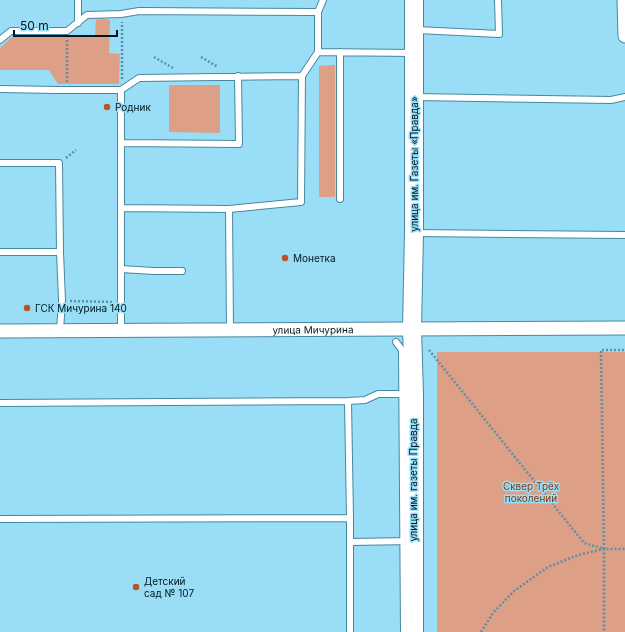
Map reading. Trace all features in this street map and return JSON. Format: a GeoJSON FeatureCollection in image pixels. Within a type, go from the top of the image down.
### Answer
{"type":"FeatureCollection","features":[{"type":"Feature","properties":{"kind":"street","name":"улица им. Газеты «Правда»"},"geometry":{"type":"LineString","coordinates":[[412,329],[414,234],[414,0]]}},
{"type":"Feature","properties":{"kind":"street"},"geometry":{"type":"LineString","coordinates":[[624,0],[625,36]]}},
{"type":"Feature","properties":{"kind":"street","name":"улица Мичурина"},"geometry":{"type":"LineString","coordinates":[[0,331],[625,328]]}},
{"type":"Feature","properties":{"kind":"street","name":"улица им. газеты Правда"},"geometry":{"type":"LineString","coordinates":[[412,329],[408,394],[408,541],[414,632]]}},
{"type":"Feature","properties":{"kind":"lane"},"geometry":{"type":"LineString","coordinates":[[78,0],[78,22]]}},
{"type":"Feature","properties":{"kind":"lane"},"geometry":{"type":"LineString","coordinates":[[121,208],[229,209],[301,202],[302,76],[318,52],[318,12],[322,0]]}},
{"type":"Feature","properties":{"kind":"lane"},"geometry":{"type":"LineString","coordinates":[[414,30],[499,34],[498,0]]}},
{"type":"Feature","properties":{"kind":"lane"},"geometry":{"type":"LineString","coordinates":[[0,40],[10,31],[67,31],[87,15],[122,17],[139,10],[318,12]]}},
{"type":"Feature","properties":{"kind":"lane"},"geometry":{"type":"LineString","coordinates":[[318,52],[413,53]]}},
{"type":"Feature","properties":{"kind":"lane"},"geometry":{"type":"LineString","coordinates":[[340,52],[340,199]]}},
{"type":"Feature","properties":{"kind":"lane"},"geometry":{"type":"LineString","coordinates":[[121,143],[239,144],[238,76]]}},
{"type":"Feature","properties":{"kind":"lane"},"geometry":{"type":"LineString","coordinates":[[0,89],[121,90],[139,78],[302,76]]}},
{"type":"Feature","properties":{"kind":"lane"},"geometry":{"type":"LineString","coordinates":[[121,90],[121,330]]}},
{"type":"Feature","properties":{"kind":"lane"},"geometry":{"type":"LineString","coordinates":[[414,97],[611,100],[625,97]]}},
{"type":"Feature","properties":{"kind":"lane"},"geometry":{"type":"LineString","coordinates":[[0,163],[60,163],[60,252],[62,300],[60,331]]}},
{"type":"Feature","properties":{"kind":"lane"},"geometry":{"type":"LineString","coordinates":[[229,209],[230,330]]}},
{"type":"Feature","properties":{"kind":"lane"},"geometry":{"type":"LineString","coordinates":[[414,234],[625,235]]}},
{"type":"Feature","properties":{"kind":"lane"},"geometry":{"type":"LineString","coordinates":[[0,252],[60,252]]}},
{"type":"Feature","properties":{"kind":"lane"},"geometry":{"type":"LineString","coordinates":[[121,269],[182,271]]}},
{"type":"Feature","properties":{"kind":"lane"},"geometry":{"type":"LineString","coordinates":[[0,403],[348,401],[365,400],[378,394],[408,394],[402,350],[396,342]]}},
{"type":"Feature","properties":{"kind":"lane"},"geometry":{"type":"LineString","coordinates":[[348,401],[350,632]]}},
{"type":"Feature","properties":{"kind":"lane"},"geometry":{"type":"LineString","coordinates":[[0,519],[350,518]]}},
{"type":"Feature","properties":{"kind":"lane"},"geometry":{"type":"LineString","coordinates":[[350,542],[408,541],[404,632]]}},
{"type":"Feature","properties":{"kind":"path"},"geometry":{"type":"LineString","coordinates":[[121,90],[122,17]]}},
{"type":"Feature","properties":{"kind":"path"},"geometry":{"type":"LineString","coordinates":[[67,37],[67,90]]}},
{"type":"Feature","properties":{"kind":"path"},"geometry":{"type":"LineString","coordinates":[[62,300],[122,303]]}},
{"type":"Feature","properties":{"kind":"path"},"geometry":{"type":"LineString","coordinates":[[424,350],[429,350],[584,543],[604,549]]}},
{"type":"Feature","properties":{"kind":"path"},"geometry":{"type":"LineString","coordinates":[[604,632],[601,350],[625,350]]}},
{"type":"Feature","properties":{"kind":"path"},"geometry":{"type":"LineString","coordinates":[[480,632],[493,613],[514,591],[548,567],[578,555],[604,549],[625,549]]}},
{"type":"Feature","properties":{"kind":"green space"},"geometry":{"type":"Polygon","coordinates":[[[103,18],[110,20],[109,53],[120,54],[119,84],[58,84],[49,70],[0,70],[0,48],[12,37],[95,37],[96,20],[103,18]]]}},
{"type":"Feature","properties":{"kind":"green space"},"geometry":{"type":"Polygon","coordinates":[[[335,65],[335,197],[319,197],[319,66],[335,65]]]}},
{"type":"Feature","properties":{"kind":"green space"},"geometry":{"type":"Polygon","coordinates":[[[169,85],[220,85],[220,133],[169,132],[169,85]]]}},
{"type":"Feature","properties":{"kind":"green space","name":"Сквер Трёх поколений"},"geometry":{"type":"Polygon","coordinates":[[[437,352],[625,352],[625,632],[437,632],[437,352]]]}},
{"type":"Feature","properties":{"kind":"place","name":"Родник"},"geometry":{"type":"Point","coordinates":[107,107]}},
{"type":"Feature","properties":{"kind":"place","name":"Монетка"},"geometry":{"type":"Point","coordinates":[285,258]}},
{"type":"Feature","properties":{"kind":"place","name":"ГСК Мичурина 140"},"geometry":{"type":"Point","coordinates":[27,308]}},
{"type":"Feature","properties":{"kind":"place","name":"Детский сад № 107"},"geometry":{"type":"Point","coordinates":[136,587]}}]}
